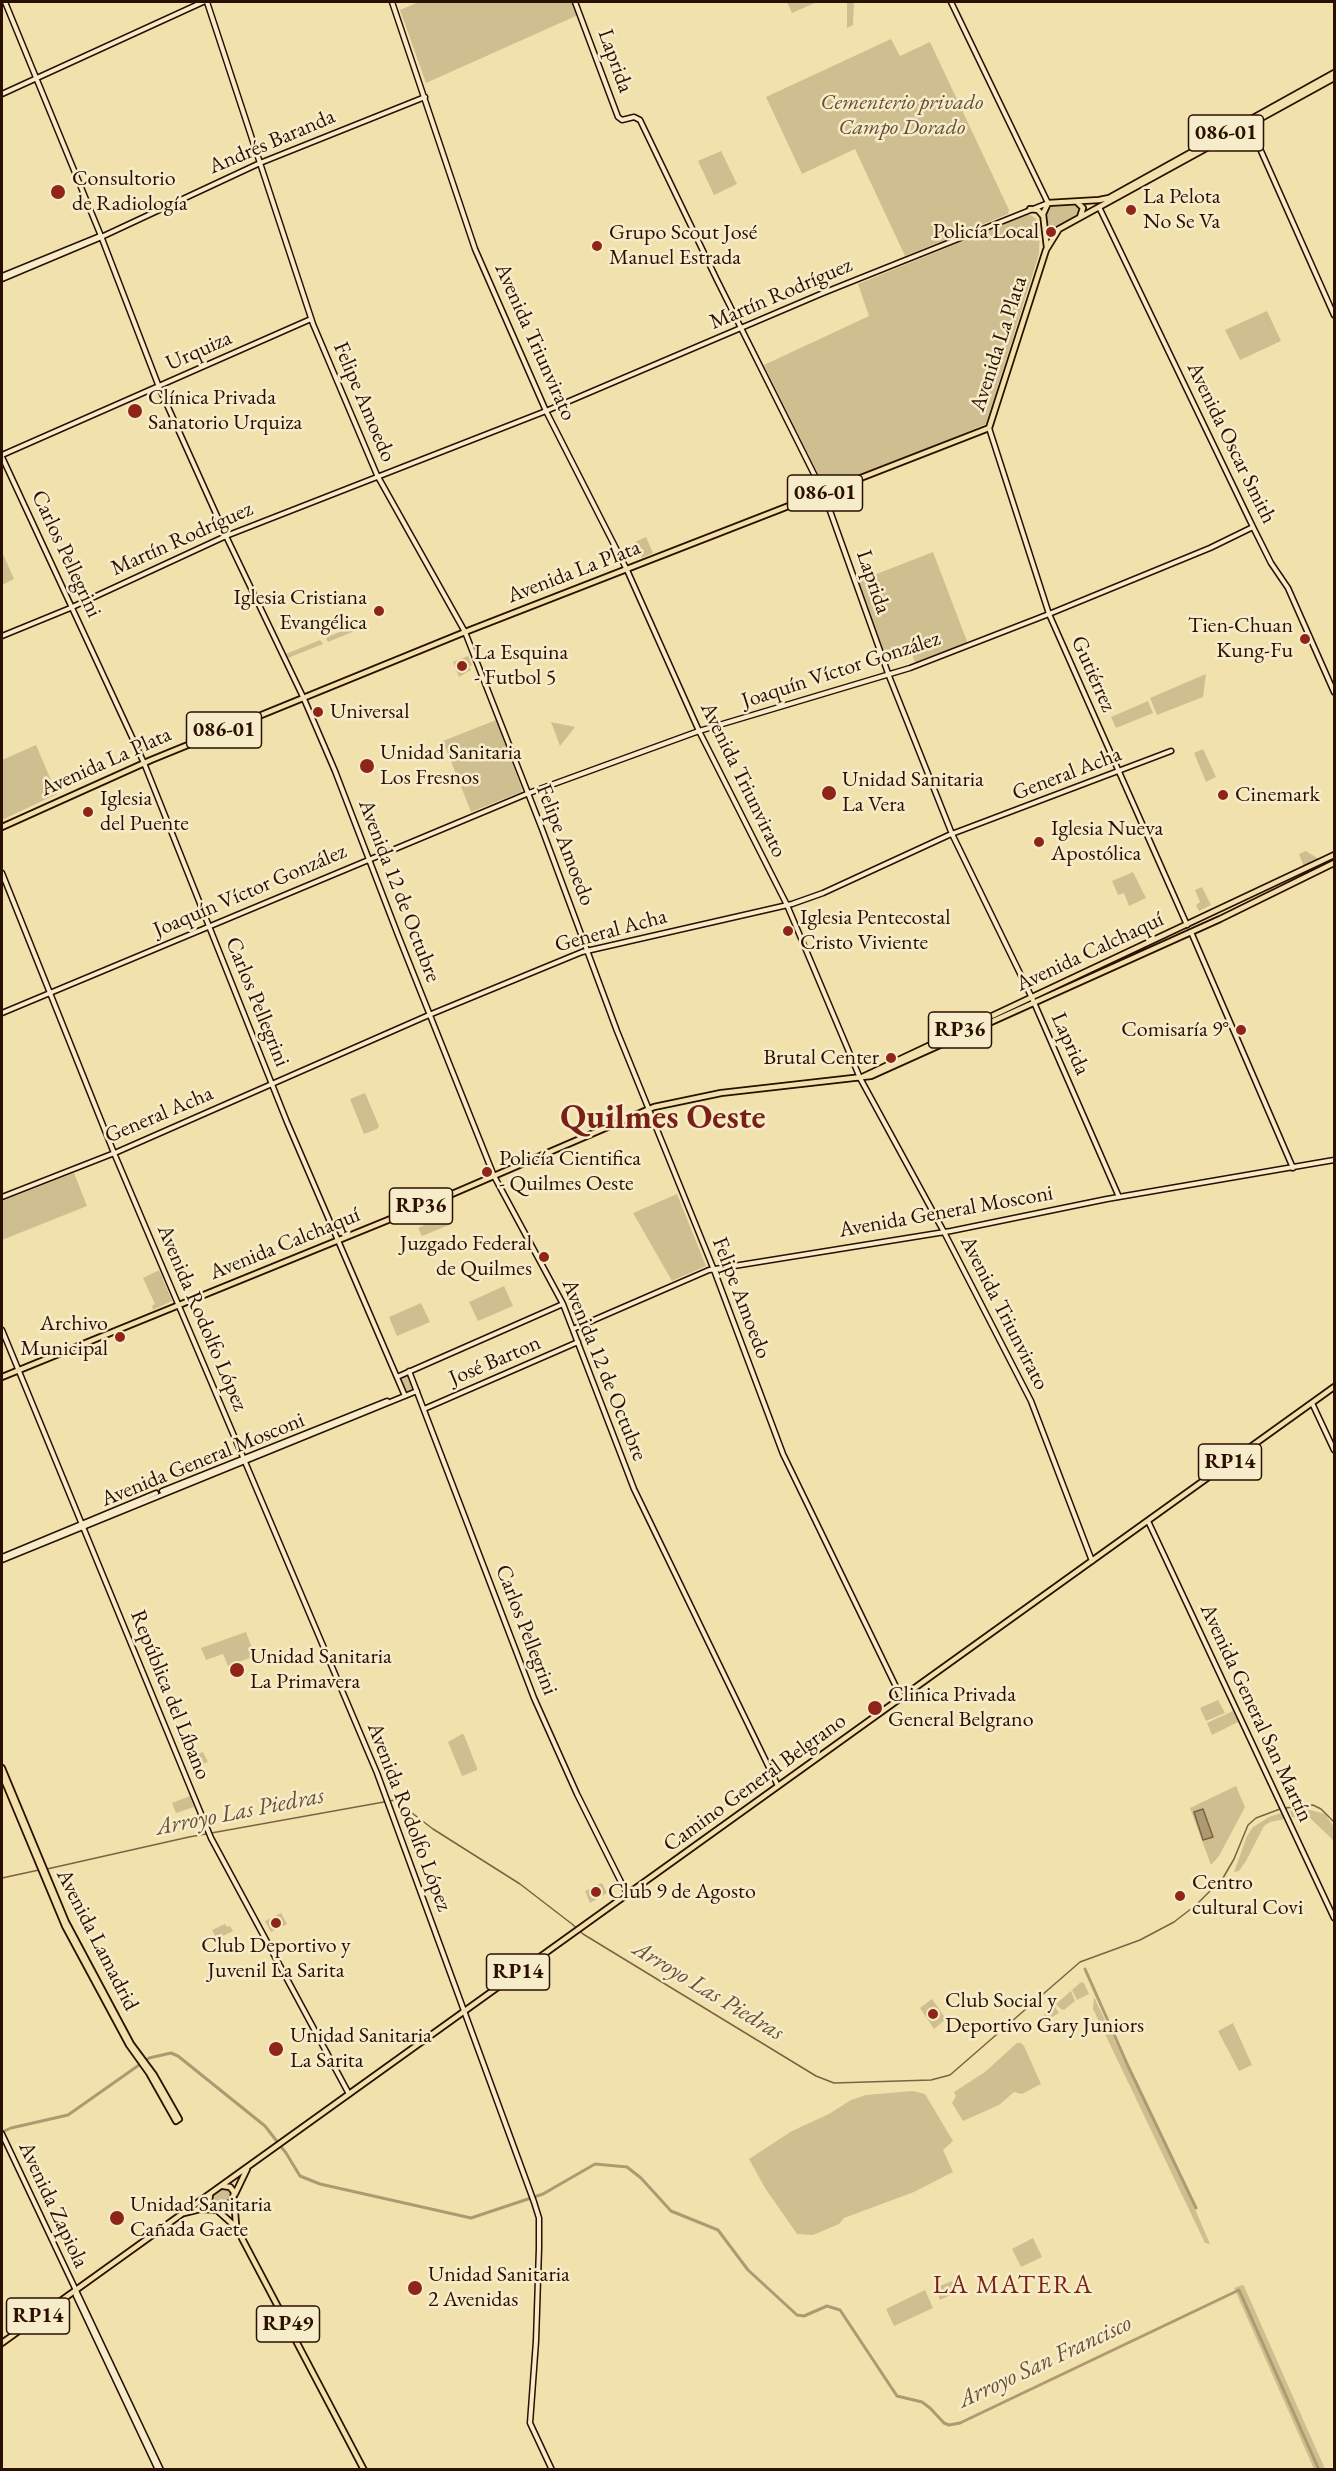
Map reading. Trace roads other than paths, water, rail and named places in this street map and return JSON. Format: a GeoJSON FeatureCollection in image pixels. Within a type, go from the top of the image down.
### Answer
{"type":"FeatureCollection","features":[{"type":"Feature","properties":{"kind":"main road","name":"086-01"},"geometry":{"type":"LineString","coordinates":[[1077,201],[1109,198],[1335,73]]}},
{"type":"Feature","properties":{"kind":"main road","name":"Avenida La Plata"},"geometry":{"type":"LineString","coordinates":[[2,826],[144,763],[465,632],[989,428],[1046,250],[1052,238],[1061,228],[1335,78]]}},
{"type":"Feature","properties":{"kind":"main road"},"geometry":{"type":"LineString","coordinates":[[1048,203],[1077,201],[1083,211],[1077,220]]}},
{"type":"Feature","properties":{"kind":"main road","name":"Avenida La Plata"},"geometry":{"type":"LineString","coordinates":[[1046,250],[1043,218],[1048,203]]}},
{"type":"Feature","properties":{"kind":"main road"},"geometry":{"type":"LineString","coordinates":[[1030,209],[1038,210],[1051,229],[1061,228]]}},
{"type":"Feature","properties":{"kind":"main road","name":"Avenida Calchaquí"},"geometry":{"type":"LineString","coordinates":[[1033,1001],[1335,855]]}},
{"type":"Feature","properties":{"kind":"main road","name":"Avenida Calchaquí"},"geometry":{"type":"LineString","coordinates":[[2,1377],[494,1176],[648,1109],[674,1101],[721,1093],[860,1078],[916,1050],[1191,932],[1335,864]]}},
{"type":"Feature","properties":{"kind":"main road","name":"Camino General Belgrano"},"geometry":{"type":"LineString","coordinates":[[221,2186],[1335,1387]]}},
{"type":"Feature","properties":{"kind":"main road","name":"Avenida Lamadrid"},"geometry":{"type":"LineString","coordinates":[[2,1768],[39,1863]]}},
{"type":"Feature","properties":{"kind":"main road","name":"Avenida Lamadrid"},"geometry":{"type":"LineString","coordinates":[[2,1775],[69,1935],[129,2045],[146,2066],[178,2120]]}},
{"type":"Feature","properties":{"kind":"main road","name":"Camino General Belgrano"},"geometry":{"type":"LineString","coordinates":[[234,2197],[241,2178],[252,2163]]}},
{"type":"Feature","properties":{"kind":"main road"},"geometry":{"type":"LineString","coordinates":[[221,2186],[231,2187],[234,2197],[228,2205],[216,2210],[209,2203],[210,2194],[221,2186]]}},
{"type":"Feature","properties":{"kind":"main road","name":"RP14"},"geometry":{"type":"LineString","coordinates":[[2,2343],[210,2194]]}},
{"type":"Feature","properties":{"kind":"main road","name":"RP49"},"geometry":{"type":"LineString","coordinates":[[234,2197],[236,2227]]}},
{"type":"Feature","properties":{"kind":"main road","name":"RP14"},"geometry":{"type":"LineString","coordinates":[[174,2219],[191,2211],[216,2210]]}},
{"type":"Feature","properties":{"kind":"main road","name":"RP49"},"geometry":{"type":"LineString","coordinates":[[216,2210],[236,2227],[364,2469]]}},
{"type":"Feature","properties":{"kind":"street","name":"Avenida 12 de Octubre"},"geometry":{"type":"LineString","coordinates":[[5,2],[101,236],[159,387],[226,536],[304,699],[343,790],[429,1015],[494,1176],[563,1304],[634,1489],[778,1786]]}},
{"type":"Feature","properties":{"kind":"street"},"geometry":{"type":"LineString","coordinates":[[2,94],[205,2]]}},
{"type":"Feature","properties":{"kind":"street","name":"Felipe Amoedo"},"geometry":{"type":"LineString","coordinates":[[205,2],[311,319],[377,476],[465,632],[529,793],[648,1109],[714,1270],[783,1454],[901,1697]]}},
{"type":"Feature","properties":{"kind":"street","name":"Avenida Triunvirato"},"geometry":{"type":"LineString","coordinates":[[392,2],[475,249],[546,411],[627,570],[699,732],[787,905],[860,1078],[944,1232],[1031,1401],[1092,1561]]}},
{"type":"Feature","properties":{"kind":"street","name":"Laprida"},"geometry":{"type":"LineString","coordinates":[[575,2],[618,117],[622,120],[634,117],[640,120],[824,494],[888,676],[952,834],[1033,1001],[1119,1197]]}},
{"type":"Feature","properties":{"kind":"street"},"geometry":{"type":"LineString","coordinates":[[951,2],[1048,203]]}},
{"type":"Feature","properties":{"kind":"street","name":"Andrés Baranda"},"geometry":{"type":"LineString","coordinates":[[2,277],[96,236],[101,236],[260,162],[425,97]]}},
{"type":"Feature","properties":{"kind":"street"},"geometry":{"type":"LineString","coordinates":[[1250,124],[1335,315]]}},
{"type":"Feature","properties":{"kind":"street","name":"Martín Rodríguez"},"geometry":{"type":"LineString","coordinates":[[2,636],[226,536],[546,411],[741,328],[1048,203]]}},
{"type":"Feature","properties":{"kind":"street","name":"Avenida Oscar Smith"},"geometry":{"type":"LineString","coordinates":[[1099,207],[1253,527],[1271,563],[1288,588],[1335,692]]}},
{"type":"Feature","properties":{"kind":"street","name":"Urquiza"},"geometry":{"type":"LineString","coordinates":[[2,456],[311,319]]}},
{"type":"Feature","properties":{"kind":"street","name":"Gutiérrez"},"geometry":{"type":"LineString","coordinates":[[989,428],[1049,614],[1188,926]]}},
{"type":"Feature","properties":{"kind":"street","name":"Carlos Pellegrini"},"geometry":{"type":"LineString","coordinates":[[2,456],[144,763],[271,1084],[336,1241],[405,1395]]}},
{"type":"Feature","properties":{"kind":"street","name":"Joaquín Víctor González"},"geometry":{"type":"LineString","coordinates":[[2,1013],[529,793],[699,732],[888,676],[1049,614],[1210,548],[1253,527]]}},
{"type":"Feature","properties":{"kind":"street","name":"General Acha"},"geometry":{"type":"LineString","coordinates":[[2,1197],[114,1153],[429,1015],[587,950],[787,905],[822,893],[952,834],[1171,751]]}},
{"type":"Feature","properties":{"kind":"street","name":"Avenida Rodolfo López"},"geometry":{"type":"LineString","coordinates":[[2,873],[114,1153],[385,1795],[531,2193],[538,2218],[539,2248],[530,2425],[552,2469]]}},
{"type":"Feature","properties":{"kind":"street"},"geometry":{"type":"LineString","coordinates":[[1191,932],[1293,1168]]}},
{"type":"Feature","properties":{"kind":"street","name":"Avenida General Mosconi"},"geometry":{"type":"LineString","coordinates":[[573,1329],[706,1271],[944,1232],[1119,1197],[1335,1160]]}},
{"type":"Feature","properties":{"kind":"street"},"geometry":{"type":"LineString","coordinates":[[397,1377],[563,1304]]}},
{"type":"Feature","properties":{"kind":"street","name":"República del Líbano"},"geometry":{"type":"LineString","coordinates":[[2,1330],[211,1838],[349,2094]]}},
{"type":"Feature","properties":{"kind":"street","name":"José Barton"},"geometry":{"type":"LineString","coordinates":[[424,1409],[578,1342]]}},
{"type":"Feature","properties":{"kind":"street","name":"Carlos Pellegrini"},"geometry":{"type":"LineString","coordinates":[[409,1371],[534,1698],[577,1794],[627,1894]]}},
{"type":"Feature","properties":{"kind":"street","name":"Avenida General Mosconi"},"geometry":{"type":"LineString","coordinates":[[2,1558],[417,1391]]}},
{"type":"Feature","properties":{"kind":"street"},"geometry":{"type":"LineString","coordinates":[[1312,1403],[1335,1450]]}},
{"type":"Feature","properties":{"kind":"street","name":"Avenida General San Martín"},"geometry":{"type":"LineString","coordinates":[[1148,1521],[1335,1918]]}},
{"type":"Feature","properties":{"kind":"street","name":"Avenida Zapiola"},"geometry":{"type":"LineString","coordinates":[[2,2135],[160,2469]]}},
{"type":"Feature","properties":{"kind":"waterway","name":"Arroyo Las Piedras"},"geometry":{"type":"LineString","coordinates":[[47,1869],[189,1837],[395,1800],[433,1829],[520,1884],[583,1934],[816,2076],[834,2083],[931,2080],[950,2075],[1080,1962],[1140,1940],[1174,1922],[1196,1905],[1223,1878],[1234,1859],[1248,1825],[1256,1818],[1280,1809]]}},
{"type":"Feature","properties":{"kind":"waterway","name":"Arroyo Las Piedras"},"geometry":{"type":"LineString","coordinates":[[1285,1808],[1313,1805],[1321,1809],[1334,1822]]}},
{"type":"Feature","properties":{"kind":"waterway","name":"Arroyo Las Piedras"},"geometry":{"type":"LineString","coordinates":[[2,1878],[39,1870]]}},
{"type":"Feature","properties":{"kind":"waterway"},"geometry":{"type":"LineString","coordinates":[[1085,1969],[1128,2066],[1196,2208]]}},
{"type":"Feature","properties":{"kind":"waterway","name":"Arroyo San Francisco"},"geometry":{"type":"LineString","coordinates":[[2,2132],[68,2115],[149,2058],[171,2053],[178,2056],[265,2126],[300,2176],[320,2184],[471,2218],[543,2194],[595,2164],[627,2167],[641,2178],[671,2211],[718,2230],[748,2270],[797,2315],[804,2316],[827,2306],[840,2310],[897,2396],[922,2402],[949,2425],[960,2423],[1239,2290],[1319,2470]]}},
{"type":"Feature","properties":{"kind":"place","name":"Consultorio de Radiología"},"geometry":{"type":"Point","coordinates":[58,192]}},
{"type":"Feature","properties":{"kind":"place","name":"La Pelota No Se Va"},"geometry":{"type":"Point","coordinates":[1131,210]}},
{"type":"Feature","properties":{"kind":"place","name":"Policía Local"},"geometry":{"type":"Point","coordinates":[1051,232]}},
{"type":"Feature","properties":{"kind":"place","name":"Grupo Scout José Manuel Estrada"},"geometry":{"type":"Point","coordinates":[597,246]}},
{"type":"Feature","properties":{"kind":"place","name":"Clínica Privada Sanatorio Urquiza"},"geometry":{"type":"Point","coordinates":[135,411]}},
{"type":"Feature","properties":{"kind":"place","name":"Iglesia Cristiana Evangélica"},"geometry":{"type":"Point","coordinates":[379,611]}},
{"type":"Feature","properties":{"kind":"place","name":"Tien-Chuan Kung-Fu"},"geometry":{"type":"Point","coordinates":[1305,639]}},
{"type":"Feature","properties":{"kind":"place","name":"La Esquina - Futbol 5"},"geometry":{"type":"Point","coordinates":[462,666]}},
{"type":"Feature","properties":{"kind":"place","name":"Universal"},"geometry":{"type":"Point","coordinates":[318,712]}},
{"type":"Feature","properties":{"kind":"place","name":"Unidad Sanitaria Los Fresnos"},"geometry":{"type":"Point","coordinates":[367,766]}},
{"type":"Feature","properties":{"kind":"place","name":"Unidad Sanitaria La Vera"},"geometry":{"type":"Point","coordinates":[829,793]}},
{"type":"Feature","properties":{"kind":"place","name":"Cinemark"},"geometry":{"type":"Point","coordinates":[1223,795]}},
{"type":"Feature","properties":{"kind":"place","name":"Iglesia del Puente"},"geometry":{"type":"Point","coordinates":[88,812]}},
{"type":"Feature","properties":{"kind":"place","name":"Iglesia Nueva Apostólica"},"geometry":{"type":"Point","coordinates":[1039,842]}},
{"type":"Feature","properties":{"kind":"place","name":"Iglesia Pentecostal Cristo Viviente"},"geometry":{"type":"Point","coordinates":[788,931]}},
{"type":"Feature","properties":{"kind":"place","name":"Comisaría 9°"},"geometry":{"type":"Point","coordinates":[1241,1030]}},
{"type":"Feature","properties":{"kind":"place","name":"Brutal Center"},"geometry":{"type":"Point","coordinates":[891,1058]}},
{"type":"Feature","properties":{"kind":"place","name":"Policía Cientifica - Quilmes Oeste"},"geometry":{"type":"Point","coordinates":[487,1172]}},
{"type":"Feature","properties":{"kind":"place","name":"Juzgado Federal de Quilmes"},"geometry":{"type":"Point","coordinates":[544,1257]}},
{"type":"Feature","properties":{"kind":"place","name":"Archivo Municipal"},"geometry":{"type":"Point","coordinates":[120,1337]}},
{"type":"Feature","properties":{"kind":"place","name":"Unidad Sanitaria La Primavera"},"geometry":{"type":"Point","coordinates":[237,1670]}},
{"type":"Feature","properties":{"kind":"place","name":"Clinica Privada General Belgrano"},"geometry":{"type":"Point","coordinates":[875,1708]}},
{"type":"Feature","properties":{"kind":"place","name":"Club 9 de Agosto"},"geometry":{"type":"Point","coordinates":[596,1892]}},
{"type":"Feature","properties":{"kind":"place","name":"Centro cultural Covi"},"geometry":{"type":"Point","coordinates":[1180,1896]}},
{"type":"Feature","properties":{"kind":"place","name":"Club Deportivo y Juvenil La Sarita"},"geometry":{"type":"Point","coordinates":[276,1923]}},
{"type":"Feature","properties":{"kind":"place","name":"Club Social y Deportivo Gary Juniors"},"geometry":{"type":"Point","coordinates":[933,2014]}},
{"type":"Feature","properties":{"kind":"place","name":"Unidad Sanitaria La Sarita"},"geometry":{"type":"Point","coordinates":[276,2049]}},
{"type":"Feature","properties":{"kind":"place","name":"Unidad Sanitaria Cañada Gaete"},"geometry":{"type":"Point","coordinates":[117,2218]}},
{"type":"Feature","properties":{"kind":"place","name":"Unidad Sanitaria 2 Avenidas"},"geometry":{"type":"Point","coordinates":[415,2288]}},
{"type":"Feature","properties":{"kind":"district","name":"Quilmes Oeste"},"geometry":{"type":"Point","coordinates":[663,1119]}},
{"type":"Feature","properties":{"kind":"district","name":"LA MATERA"},"geometry":{"type":"Point","coordinates":[1013,2286]}},
{"type":"Feature","properties":{"kind":"park label","name":"Cementerio privado Campo Dorado"},"geometry":{"type":"Point","coordinates":[902,116]}}]}
